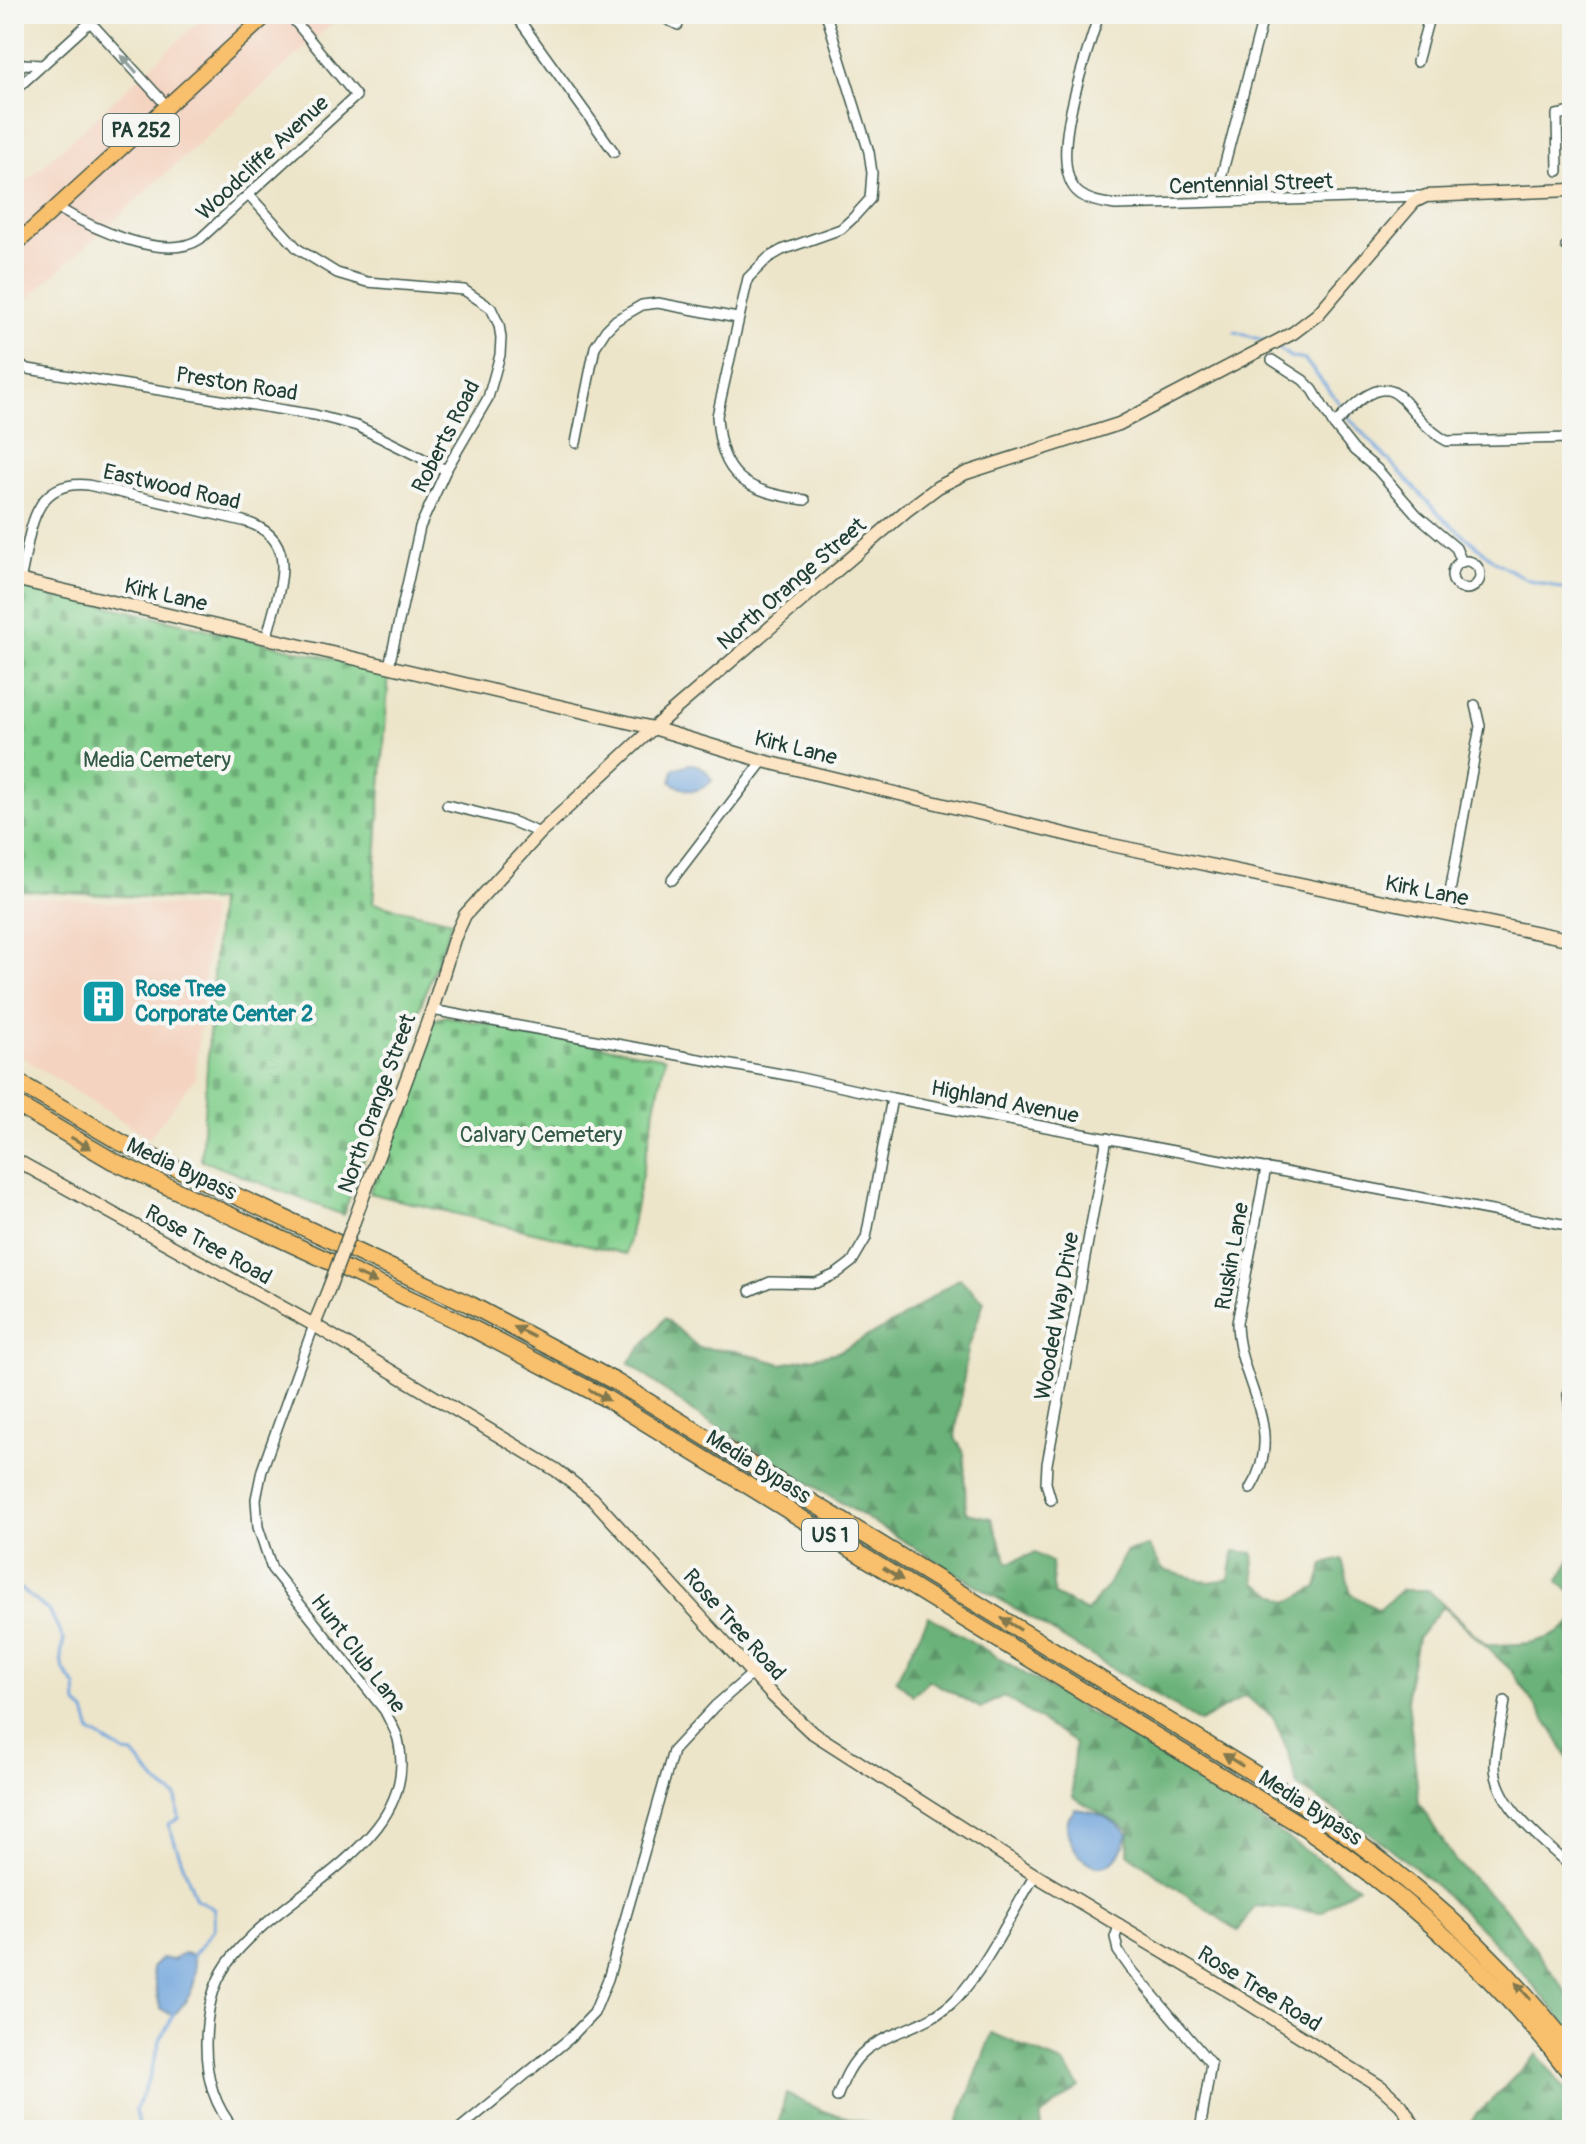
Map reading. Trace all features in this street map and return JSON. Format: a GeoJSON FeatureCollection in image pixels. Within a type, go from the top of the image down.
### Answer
{"type":"FeatureCollection","features":[{"type":"Feature","properties":{"kind":"highway","name":"Media Bypass"},"geometry":{"type":"LineString","coordinates":[[14,1080],[122,1143],[471,1305],[616,1382],[1272,1785],[1357,1841],[1442,1910],[1512,1979],[1572,2051]]}},
{"type":"Feature","properties":{"kind":"highway","name":"Media Bypass"},"geometry":{"type":"LineString","coordinates":[[14,1103],[113,1161],[462,1323],[607,1399],[1307,1829],[1394,1891],[1449,1939],[1525,2016],[1572,2075]]}},
{"type":"Feature","properties":{"kind":"main road","name":"PA 252"},"geometry":{"type":"LineString","coordinates":[[17,238],[56,207],[268,14]]}},
{"type":"Feature","properties":{"kind":"street"},"geometry":{"type":"LineString","coordinates":[[14,91],[87,18],[99,14]]}},
{"type":"Feature","properties":{"kind":"street","name":"Woodcliffe Avenue"},"geometry":{"type":"LineString","coordinates":[[56,207],[101,230],[148,245],[178,249],[200,239],[356,96],[289,14]]}},
{"type":"Feature","properties":{"kind":"street"},"geometry":{"type":"LineString","coordinates":[[515,14],[614,152]]}},
{"type":"Feature","properties":{"kind":"street"},"geometry":{"type":"LineString","coordinates":[[656,14],[678,25]]}},
{"type":"Feature","properties":{"kind":"street"},"geometry":{"type":"LineString","coordinates":[[805,500],[752,487],[736,475],[724,459],[718,439],[717,416],[748,278],[782,250],[841,229],[870,199],[872,173],[869,152],[826,14]]}},
{"type":"Feature","properties":{"kind":"street","name":"Centennial Street"},"geometry":{"type":"LineString","coordinates":[[1099,14],[1066,131],[1064,152],[1068,176],[1078,193],[1096,202],[1116,205],[1426,196]]}},
{"type":"Feature","properties":{"kind":"street"},"geometry":{"type":"LineString","coordinates":[[1215,201],[1264,14]]}},
{"type":"Feature","properties":{"kind":"street"},"geometry":{"type":"LineString","coordinates":[[1417,62],[1430,14]]}},
{"type":"Feature","properties":{"kind":"street"},"geometry":{"type":"LineString","coordinates":[[87,18],[167,106]]}},
{"type":"Feature","properties":{"kind":"street"},"geometry":{"type":"LineString","coordinates":[[14,72],[24,64],[42,65]]}},
{"type":"Feature","properties":{"kind":"street"},"geometry":{"type":"LineString","coordinates":[[1558,171],[1557,115],[1566,113]]}},
{"type":"Feature","properties":{"kind":"street"},"geometry":{"type":"LineString","coordinates":[[1426,196],[1572,190]]}},
{"type":"Feature","properties":{"kind":"street","name":"Roberts Road"},"geometry":{"type":"LineString","coordinates":[[249,195],[298,249],[337,273],[367,282],[464,290],[491,308],[501,338],[488,398],[446,470],[414,546],[389,666]]}},
{"type":"Feature","properties":{"kind":"street","name":"North Orange Street"},"geometry":{"type":"LineString","coordinates":[[314,1325],[465,915],[540,833],[653,728],[938,487],[966,473],[1119,424],[1293,333],[1318,314],[1414,202],[1426,196]]}},
{"type":"Feature","properties":{"kind":"street"},"geometry":{"type":"LineString","coordinates":[[576,443],[595,347],[616,320],[642,305],[658,303],[737,318]]}},
{"type":"Feature","properties":{"kind":"street"},"geometry":{"type":"LineString","coordinates":[[1272,360],[1313,390],[1338,421],[1354,450],[1377,469],[1417,515],[1456,548],[1462,562]]}},
{"type":"Feature","properties":{"kind":"street","name":"Preston Road"},"geometry":{"type":"LineString","coordinates":[[14,363],[28,369],[315,415],[357,426],[446,470]]}},
{"type":"Feature","properties":{"kind":"street"},"geometry":{"type":"LineString","coordinates":[[1338,421],[1370,394],[1380,390],[1390,391],[1401,399],[1437,436],[1447,441],[1572,438]]}},
{"type":"Feature","properties":{"kind":"street","name":"Eastwood Road"},"geometry":{"type":"LineString","coordinates":[[17,580],[41,501],[62,485],[75,483],[166,503],[259,525],[273,535],[281,551],[283,569],[267,637]]}},
{"type":"Feature","properties":{"kind":"street","name":"Kirk Lane"},"geometry":{"type":"LineString","coordinates":[[17,580],[653,728],[763,761],[1102,843],[1572,940]]}},
{"type":"Feature","properties":{"kind":"street"},"geometry":{"type":"LineString","coordinates":[[1446,914],[1480,726],[1475,705]]}},
{"type":"Feature","properties":{"kind":"street"},"geometry":{"type":"LineString","coordinates":[[672,880],[763,761]]}},
{"type":"Feature","properties":{"kind":"street"},"geometry":{"type":"LineString","coordinates":[[447,805],[511,821],[540,833]]}},
{"type":"Feature","properties":{"kind":"street","name":"Highland Avenue"},"geometry":{"type":"LineString","coordinates":[[432,1010],[1572,1226]]}},
{"type":"Feature","properties":{"kind":"street"},"geometry":{"type":"LineString","coordinates":[[750,1291],[770,1282],[816,1283],[852,1262],[866,1238],[892,1098]]}},
{"type":"Feature","properties":{"kind":"street","name":"Wooded Way Drive"},"geometry":{"type":"LineString","coordinates":[[1051,1500],[1046,1483],[1047,1464],[1107,1138]]}},
{"type":"Feature","properties":{"kind":"street","name":"Rose Tree Road"},"geometry":{"type":"LineString","coordinates":[[14,1159],[314,1325],[556,1470],[581,1489],[810,1731],[1035,1875],[1120,1924],[1379,2086],[1401,2105],[1417,2130]]}},
{"type":"Feature","properties":{"kind":"street","name":"Ruskin Lane"},"geometry":{"type":"LineString","coordinates":[[1250,1489],[1262,1470],[1264,1429],[1237,1341],[1237,1323],[1266,1168]]}},
{"type":"Feature","properties":{"kind":"street","name":"Hunt Club Lane"},"geometry":{"type":"LineString","coordinates":[[232,2129],[214,2095],[206,2061],[206,2028],[212,1993],[225,1966],[247,1939],[369,1839],[387,1816],[397,1795],[402,1765],[397,1737],[385,1711],[272,1569],[258,1527],[256,1499],[262,1470],[314,1325]]}},
{"type":"Feature","properties":{"kind":"street"},"geometry":{"type":"LineString","coordinates":[[1572,1363],[1568,1395],[1572,1425]]}},
{"type":"Feature","properties":{"kind":"street"},"geometry":{"type":"LineString","coordinates":[[458,2130],[570,2038],[594,2013],[608,1979],[673,1751],[715,1706],[753,1673]]}},
{"type":"Feature","properties":{"kind":"street"},"geometry":{"type":"LineString","coordinates":[[1505,1701],[1494,1765],[1497,1783],[1507,1803],[1572,1868]]}},
{"type":"Feature","properties":{"kind":"street"},"geometry":{"type":"LineString","coordinates":[[837,2097],[851,2066],[866,2049],[938,2015],[957,1998],[1035,1875]]}},
{"type":"Feature","properties":{"kind":"street"},"geometry":{"type":"LineString","coordinates":[[1120,1924],[1115,1937],[1118,1951],[1211,2064],[1200,2130]]}},
{"type":"Feature","properties":{"kind":"shaded area"},"geometry":{"type":"Polygon","coordinates":[[[207,14],[346,14],[330,25],[14,311],[14,193],[207,14]]]}},
{"type":"Feature","properties":{"kind":"shaded area"},"geometry":{"type":"Polygon","coordinates":[[[14,896],[211,908],[195,1078],[149,1138],[14,1052],[14,896]]]}},
{"type":"Feature","properties":{"kind":"green space","name":"Media Cemetery"},"geometry":{"type":"Polygon","coordinates":[[[14,584],[389,672],[373,903],[452,921],[343,1215],[201,1160],[218,901],[14,890],[14,584]]]}},
{"type":"Feature","properties":{"kind":"green space","name":"Calvary Cemetery"},"geometry":{"type":"Polygon","coordinates":[[[445,1016],[665,1058],[626,1254],[369,1193],[432,1025],[436,1019],[445,1016]]]}},
{"type":"Feature","properties":{"kind":"green space"},"geometry":{"type":"Polygon","coordinates":[[[959,1278],[984,1301],[968,1349],[955,1437],[964,1453],[966,1513],[991,1518],[1008,1563],[1035,1553],[1051,1562],[1054,1595],[1087,1612],[1109,1583],[1126,1552],[1148,1546],[1163,1570],[1208,1582],[1229,1579],[1234,1551],[1253,1553],[1255,1583],[1289,1602],[1317,1587],[1324,1564],[1342,1559],[1351,1594],[1379,1610],[1401,1590],[1428,1590],[1486,1645],[1543,1640],[1572,1623],[1572,1766],[1512,1671],[1443,1606],[1417,1639],[1407,1691],[1419,1803],[1456,1862],[1510,1914],[1572,2000],[1572,2032],[1526,1977],[1449,1898],[1394,1851],[1297,1786],[1289,1754],[1273,1717],[1245,1696],[1200,1722],[693,1412],[629,1363],[665,1318],[699,1348],[736,1351],[782,1364],[838,1352],[897,1321],[959,1278]]]}},
{"type":"Feature","properties":{"kind":"green space"},"geometry":{"type":"Polygon","coordinates":[[[1572,1558],[1572,1592],[1558,1582],[1572,1558]]]}},
{"type":"Feature","properties":{"kind":"green space"},"geometry":{"type":"Polygon","coordinates":[[[929,1616],[1195,1776],[1358,1886],[1322,1912],[1255,1906],[1238,1931],[1128,1854],[1129,1830],[1073,1797],[1075,1743],[1003,1696],[981,1708],[929,1680],[913,1695],[896,1680],[929,1616]]]}},
{"type":"Feature","properties":{"kind":"green space"},"geometry":{"type":"Polygon","coordinates":[[[992,2033],[1064,2064],[1080,2087],[1041,2116],[1041,2130],[955,2130],[992,2033]]]}},
{"type":"Feature","properties":{"kind":"green space"},"geometry":{"type":"Polygon","coordinates":[[[1537,2054],[1572,2098],[1572,2130],[1481,2130],[1471,2121],[1537,2054]]]}},
{"type":"Feature","properties":{"kind":"green space"},"geometry":{"type":"Polygon","coordinates":[[[786,2094],[823,2111],[895,2130],[777,2130],[786,2094]]]}},
{"type":"Feature","properties":{"kind":"water"},"geometry":{"type":"Polygon","coordinates":[[[689,764],[703,768],[712,781],[692,790],[671,782],[674,769],[689,764]]]}},
{"type":"Feature","properties":{"kind":"water"},"geometry":{"type":"Polygon","coordinates":[[[1075,1809],[1104,1817],[1128,1834],[1119,1854],[1108,1864],[1097,1866],[1087,1862],[1071,1842],[1068,1820],[1075,1809]]]}},
{"type":"Feature","properties":{"kind":"water"},"geometry":{"type":"Polygon","coordinates":[[[184,1953],[193,1955],[194,1981],[185,2002],[173,2016],[160,2008],[152,1968],[162,1958],[173,1960],[184,1953]]]}},
{"type":"Feature","properties":{"kind":"waterway"},"geometry":{"type":"LineString","coordinates":[[1235,332],[1269,342]]}},
{"type":"Feature","properties":{"kind":"waterway"},"geometry":{"type":"LineString","coordinates":[[1276,346],[1290,357],[1305,360],[1344,409]]}},
{"type":"Feature","properties":{"kind":"waterway"},"geometry":{"type":"LineString","coordinates":[[1347,416],[1444,519],[1496,562],[1526,579],[1572,591]]}},
{"type":"Feature","properties":{"kind":"waterway"},"geometry":{"type":"LineString","coordinates":[[14,1584],[50,1612],[64,1640],[62,1664],[76,1686],[77,1705],[85,1712],[91,1732],[125,1753],[133,1754],[157,1783],[176,1797],[179,1819],[168,1824],[196,1899],[214,1909],[214,1929],[192,1957]]}},
{"type":"Feature","properties":{"kind":"waterway"},"geometry":{"type":"LineString","coordinates":[[140,2130],[135,2111],[149,2079],[161,2038],[174,2014]]}},
{"type":"Feature","properties":{"kind":"place","name":"Rose Tree Corporate Center 2"},"geometry":{"type":"Point","coordinates":[104,1001]}}]}
